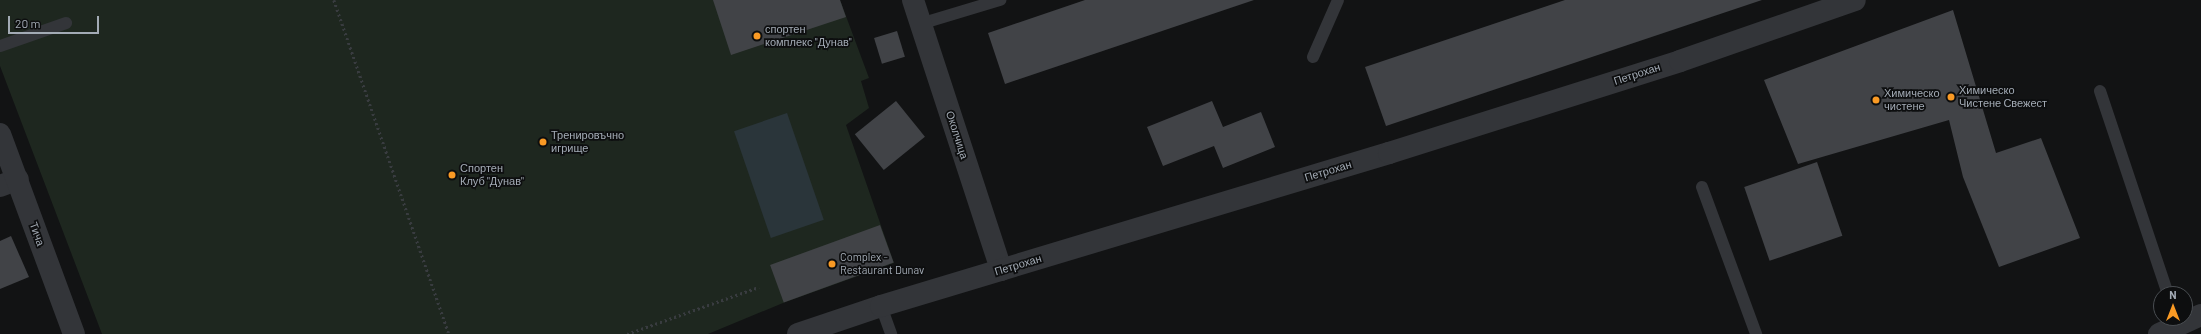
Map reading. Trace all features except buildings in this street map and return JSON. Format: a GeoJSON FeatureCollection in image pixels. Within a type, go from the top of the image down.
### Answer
{"type":"FeatureCollection","features":[{"type":"Feature","properties":{"kind":"street","name":"Околчица"},"geometry":{"type":"LineString","coordinates":[[913,0],[1001,270]]}},
{"type":"Feature","properties":{"kind":"street","name":"Петрохан"},"geometry":{"type":"LineString","coordinates":[[798,334],[881,306],[1389,153],[1680,61],[1843,2]]}},
{"type":"Feature","properties":{"kind":"street","name":"Тича"},"geometry":{"type":"LineString","coordinates":[[0,134],[9,183],[74,334]]}},
{"type":"Feature","properties":{"kind":"street"},"geometry":{"type":"LineString","coordinates":[[2159,334],[2179,326]]}},
{"type":"Feature","properties":{"kind":"lane"},"geometry":{"type":"LineString","coordinates":[[920,24],[1000,0]]}},
{"type":"Feature","properties":{"kind":"lane"},"geometry":{"type":"LineString","coordinates":[[1313,57],[1338,0]]}},
{"type":"Feature","properties":{"kind":"lane"},"geometry":{"type":"LineString","coordinates":[[0,46],[66,23]]}},
{"type":"Feature","properties":{"kind":"lane"},"geometry":{"type":"LineString","coordinates":[[2100,91],[2165,286]]}},
{"type":"Feature","properties":{"kind":"lane"},"geometry":{"type":"LineString","coordinates":[[1702,186],[1756,334]]}},
{"type":"Feature","properties":{"kind":"lane"},"geometry":{"type":"LineString","coordinates":[[881,306],[891,334]]}},
{"type":"Feature","properties":{"kind":"path"},"geometry":{"type":"LineString","coordinates":[[334,0],[449,334]]}},
{"type":"Feature","properties":{"kind":"path"},"geometry":{"type":"LineString","coordinates":[[627,334],[759,288]]}},
{"type":"Feature","properties":{"kind":"shaded area","name":"Спортен Клуб \"Дунав\""},"geometry":{"type":"Polygon","coordinates":[[[0,0],[840,0],[869,78],[861,81],[869,108],[846,125],[894,263],[783,303],[708,334],[102,334],[0,66],[0,0]]]}},
{"type":"Feature","properties":{"kind":"shaded area"},"geometry":{"type":"Polygon","coordinates":[[[787,113],[824,220],[771,238],[734,131],[787,113]]]}},
{"type":"Feature","properties":{"kind":"place","name":"спортен комплекс \"Дунав\""},"geometry":{"type":"Point","coordinates":[757,36]}},
{"type":"Feature","properties":{"kind":"place","name":"Химическо Чистене Свежест"},"geometry":{"type":"Point","coordinates":[1951,97]}},
{"type":"Feature","properties":{"kind":"place","name":"Химическо чистене"},"geometry":{"type":"Point","coordinates":[1876,100]}},
{"type":"Feature","properties":{"kind":"place","name":"Тренировъчно игрище"},"geometry":{"type":"Point","coordinates":[543,142]}},
{"type":"Feature","properties":{"kind":"place","name":"Спортен Клуб \"Дунав\""},"geometry":{"type":"Point","coordinates":[452,175]}},
{"type":"Feature","properties":{"kind":"place","name":"Complex - Restaurant Dunav"},"geometry":{"type":"Point","coordinates":[832,264]}}]}
